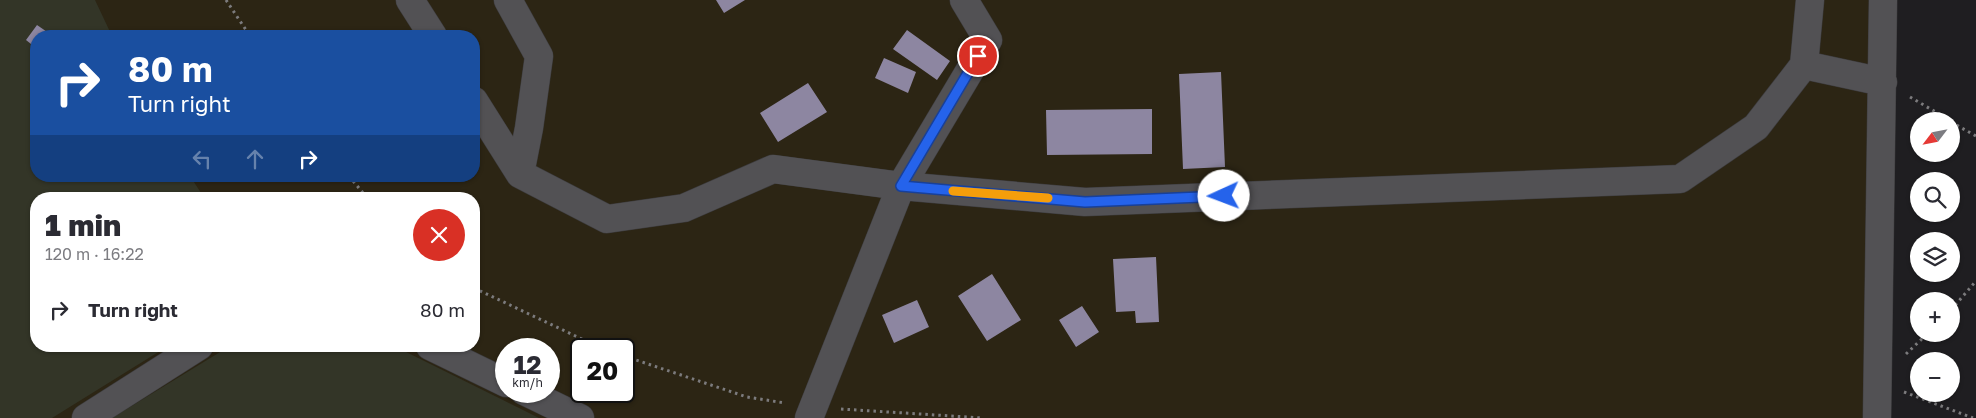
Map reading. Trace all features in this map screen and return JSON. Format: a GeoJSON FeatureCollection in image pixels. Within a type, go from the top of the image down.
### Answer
{"type":"FeatureCollection","features":[{"type":"Feature","properties":{"kind":"street"},"geometry":{"type":"LineString","coordinates":[[410,0],[429,30]]}},
{"type":"Feature","properties":{"kind":"street"},"geometry":{"type":"LineString","coordinates":[[508,0],[539,56],[529,128],[520,174]]}},
{"type":"Feature","properties":{"kind":"street"},"geometry":{"type":"LineString","coordinates":[[809,418],[901,186],[988,40],[964,0]]}},
{"type":"Feature","properties":{"kind":"street"},"geometry":{"type":"LineString","coordinates":[[480,111],[520,174],[608,219],[684,208],[773,169],[901,186],[1085,202],[1680,179],[1756,127],[1804,65],[1810,0]]}},
{"type":"Feature","properties":{"kind":"street"},"geometry":{"type":"LineString","coordinates":[[1877,418],[1884,82],[1883,0]]}},
{"type":"Feature","properties":{"kind":"street"},"geometry":{"type":"LineString","coordinates":[[1804,65],[1884,82]]}},
{"type":"Feature","properties":{"kind":"street"},"geometry":{"type":"LineString","coordinates":[[86,418],[190,352]]}},
{"type":"Feature","properties":{"kind":"street"},"geometry":{"type":"LineString","coordinates":[[442,352],[495,378]]}},
{"type":"Feature","properties":{"kind":"street"},"geometry":{"type":"LineString","coordinates":[[549,403],[580,418]]}},
{"type":"Feature","properties":{"kind":"path"},"geometry":{"type":"LineString","coordinates":[[226,0],[246,30]]}},
{"type":"Feature","properties":{"kind":"path"},"geometry":{"type":"LineString","coordinates":[[1884,82],[1936,112]]}},
{"type":"Feature","properties":{"kind":"path"},"geometry":{"type":"LineString","coordinates":[[1960,126],[1976,136]]}},
{"type":"Feature","properties":{"kind":"path"},"geometry":{"type":"LineString","coordinates":[[354,182],[362,192]]}},
{"type":"Feature","properties":{"kind":"path"},"geometry":{"type":"LineString","coordinates":[[1960,300],[1976,281]]}},
{"type":"Feature","properties":{"kind":"path"},"geometry":{"type":"LineString","coordinates":[[480,291],[580,338]]}},
{"type":"Feature","properties":{"kind":"path"},"geometry":{"type":"LineString","coordinates":[[1877,382],[1973,418]]}},
{"type":"Feature","properties":{"kind":"shaded area"},"geometry":{"type":"Polygon","coordinates":[[[0,0],[1883,0],[1877,418],[0,418],[0,0]]]}},
{"type":"Feature","properties":{"kind":"green space"},"geometry":{"type":"Polygon","coordinates":[[[0,0],[95,0],[109,30],[30,30],[30,182],[194,182],[200,192],[30,192],[30,352],[158,352],[52,418],[0,418],[0,0]]]}},
{"type":"Feature","properties":{"kind":"green space"},"geometry":{"type":"Polygon","coordinates":[[[220,352],[406,352],[495,396],[495,403],[509,403],[539,418],[112,418],[220,352]]]}},
{"type":"Feature","properties":{"kind":"building"},"geometry":{"type":"Polygon","coordinates":[[[716,0],[745,0],[724,13],[716,0]]]}},
{"type":"Feature","properties":{"kind":"building"},"geometry":{"type":"Polygon","coordinates":[[[37,25],[44,30],[33,30],[37,25]]]}},
{"type":"Feature","properties":{"kind":"building"},"geometry":{"type":"Polygon","coordinates":[[[907,30],[950,61],[937,80],[893,49],[907,30]]]}},
{"type":"Feature","properties":{"kind":"building"},"geometry":{"type":"Polygon","coordinates":[[[30,35],[30,43],[26,40],[30,35]]]}},
{"type":"Feature","properties":{"kind":"building"},"geometry":{"type":"Polygon","coordinates":[[[884,58],[916,72],[908,93],[875,78],[884,58]]]}},
{"type":"Feature","properties":{"kind":"building"},"geometry":{"type":"Polygon","coordinates":[[[1221,72],[1225,167],[1183,169],[1179,74],[1221,72]]]}},
{"type":"Feature","properties":{"kind":"building"},"geometry":{"type":"Polygon","coordinates":[[[808,83],[827,112],[778,142],[760,113],[808,83]]]}},
{"type":"Feature","properties":{"kind":"building"},"geometry":{"type":"Polygon","coordinates":[[[1152,109],[1152,154],[1047,155],[1046,110],[1152,109]]]}},
{"type":"Feature","properties":{"kind":"building"},"geometry":{"type":"Polygon","coordinates":[[[1156,257],[1159,322],[1136,323],[1135,311],[1116,312],[1113,259],[1156,257]]]}},
{"type":"Feature","properties":{"kind":"building"},"geometry":{"type":"Polygon","coordinates":[[[992,274],[1021,320],[987,341],[958,296],[992,274]]]}},
{"type":"Feature","properties":{"kind":"building"},"geometry":{"type":"Polygon","coordinates":[[[917,300],[929,327],[894,343],[882,315],[917,300]]]}},
{"type":"Feature","properties":{"kind":"building"},"geometry":{"type":"Polygon","coordinates":[[[1082,306],[1099,332],[1076,347],[1059,320],[1082,306]]]}},
{"type":"Feature","properties":{"kind":"slow traffic"},"geometry":{"type":"LineString","coordinates":[[953,191],[1048,198]]}},
{"type":"Feature","properties":{"kind":"route"},"geometry":{"type":"LineString","coordinates":[[978,56],[901,186],[1085,202],[1224,196]]}}]}
